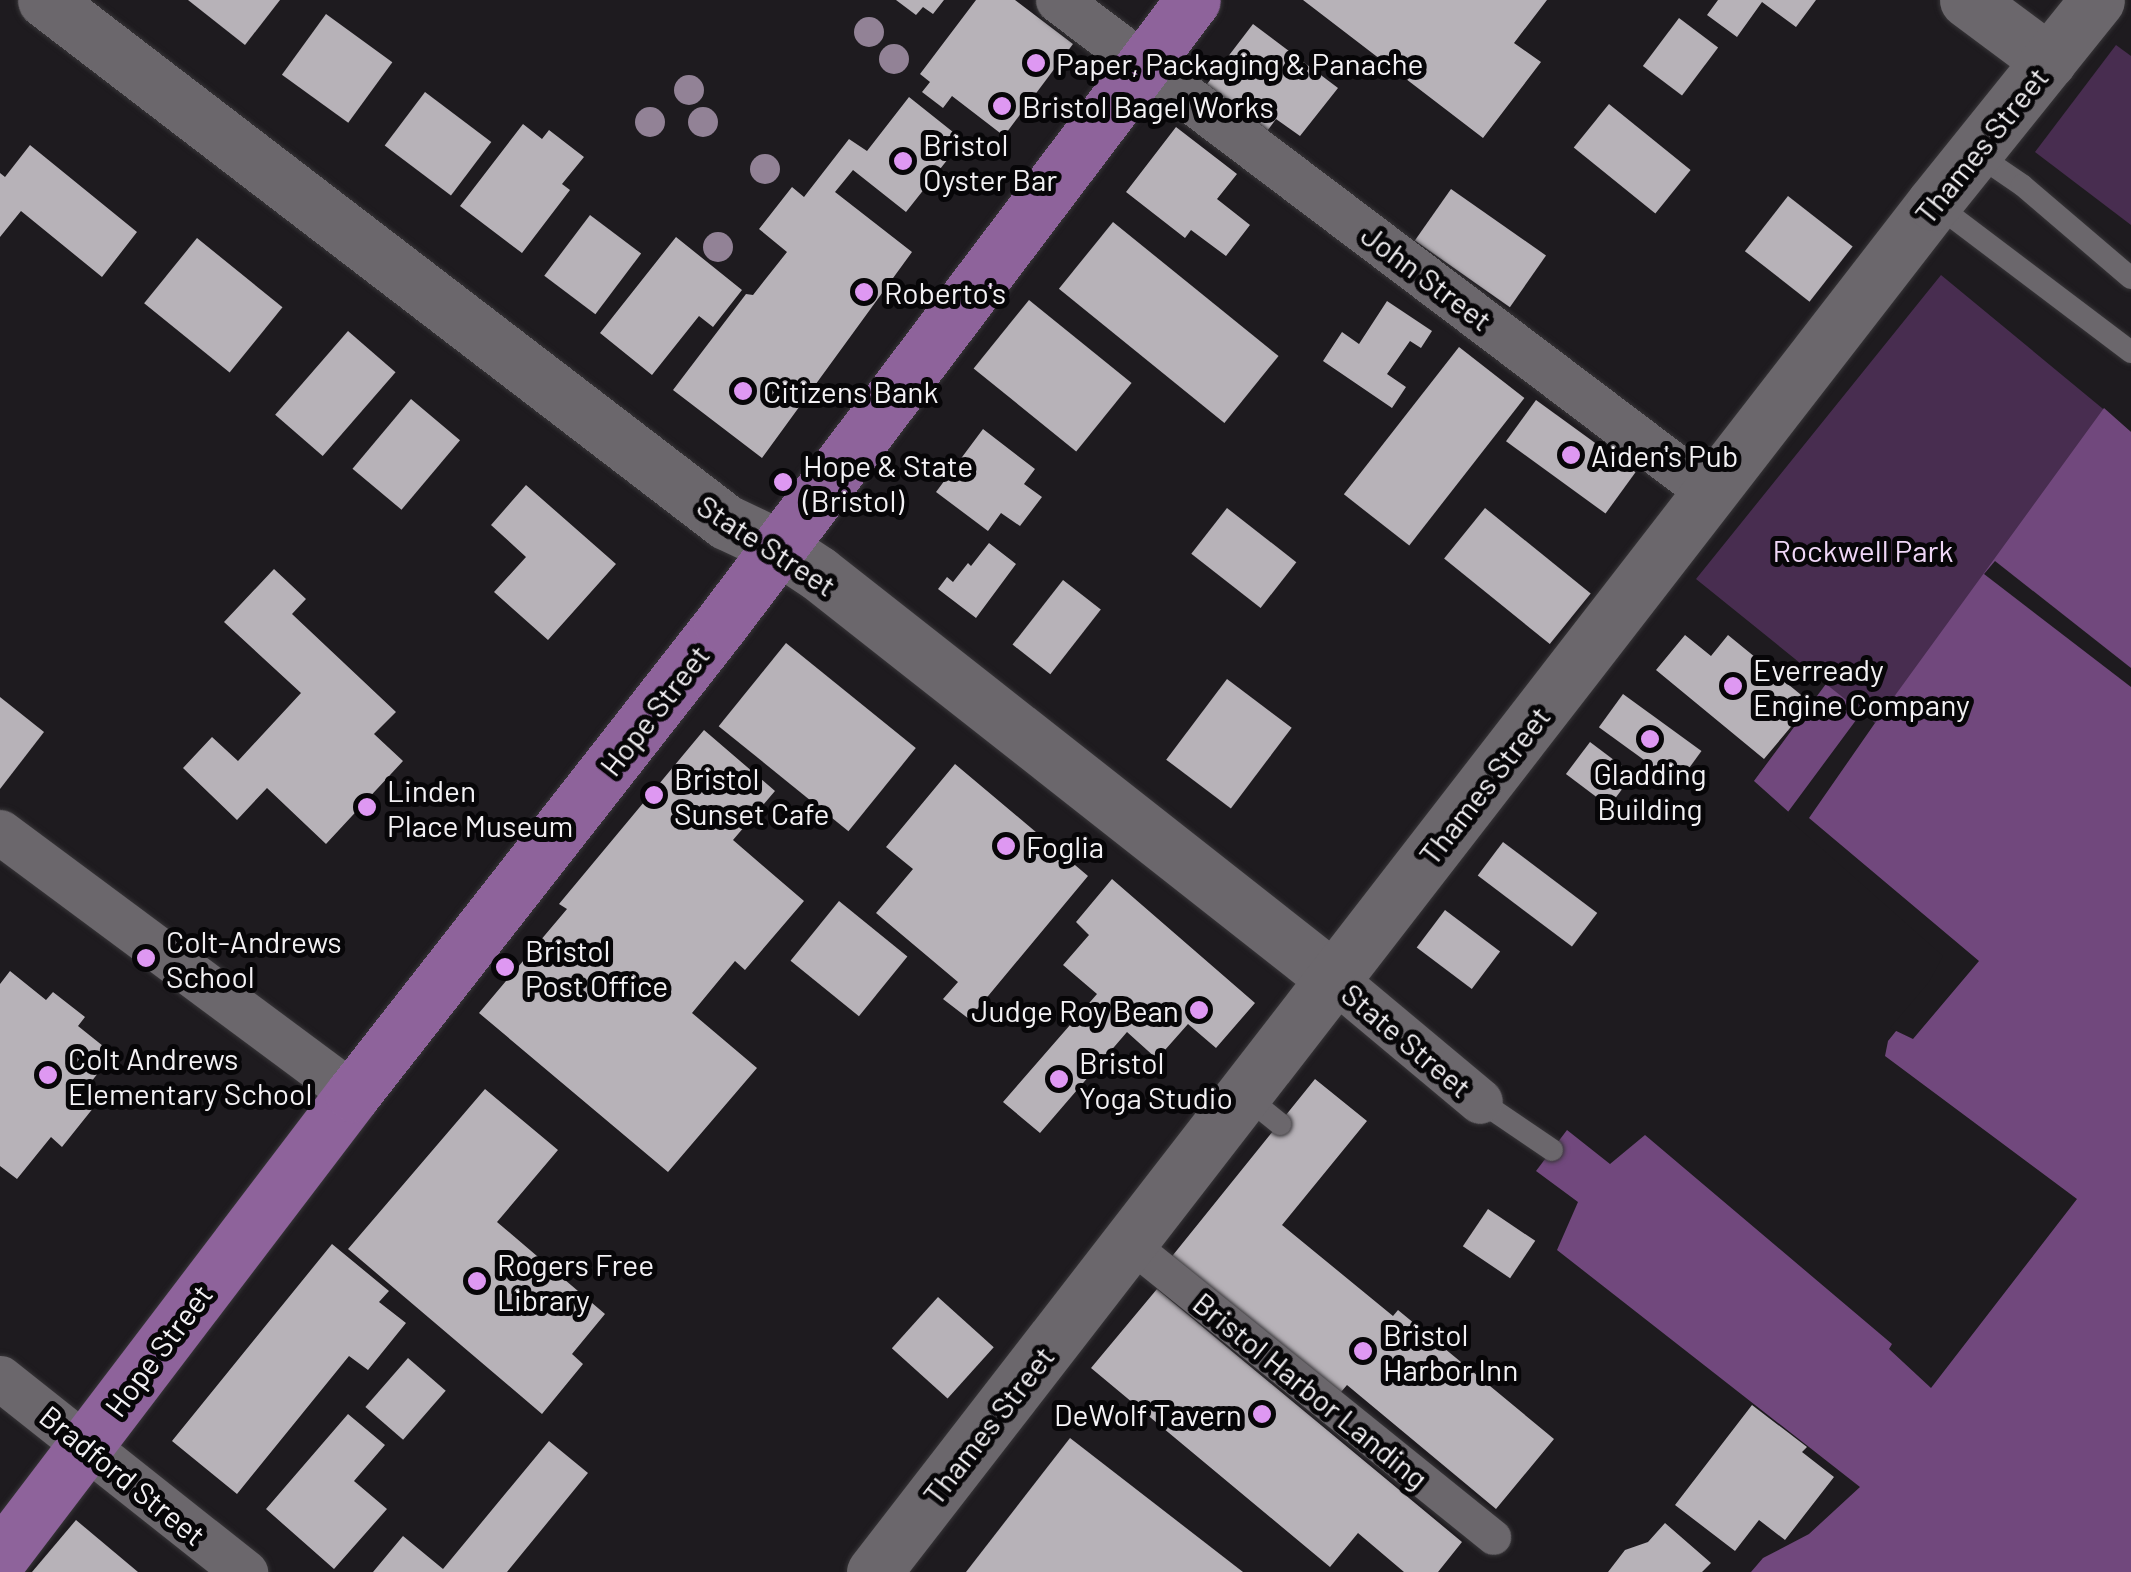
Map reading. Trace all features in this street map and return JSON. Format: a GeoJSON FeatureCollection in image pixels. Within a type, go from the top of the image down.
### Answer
{"type":"FeatureCollection","features":[{"type":"Feature","properties":{"kind":"main road","name":"Hope Street"},"geometry":{"type":"LineString","coordinates":[[0,1558],[353,1094],[721,624],[1193,0]]}},
{"type":"Feature","properties":{"kind":"street","name":"State Street"},"geometry":{"type":"LineString","coordinates":[[45,0],[726,522],[777,546],[818,573],[1334,979],[1480,1101]]}},
{"type":"Feature","properties":{"kind":"street","name":"John Street"},"geometry":{"type":"LineString","coordinates":[[1058,0],[1709,492]]}},
{"type":"Feature","properties":{"kind":"street"},"geometry":{"type":"LineString","coordinates":[[1967,0],[2050,61]]}},
{"type":"Feature","properties":{"kind":"street","name":"Thames Street"},"geometry":{"type":"LineString","coordinates":[[874,1572],[1129,1243],[1262,1109],[1334,979],[1934,203],[2097,0]]}},
{"type":"Feature","properties":{"kind":"street"},"geometry":{"type":"LineString","coordinates":[[0,832],[353,1094]]}},
{"type":"Feature","properties":{"kind":"street","name":"Bristol Harbor Landing"},"geometry":{"type":"LineString","coordinates":[[1129,1243],[1492,1536]]}},
{"type":"Feature","properties":{"kind":"street","name":"Bradford Street"},"geometry":{"type":"LineString","coordinates":[[0,1378],[246,1572]]}},
{"type":"Feature","properties":{"kind":"lane"},"geometry":{"type":"LineString","coordinates":[[1975,153],[2022,185],[2131,278]]}},
{"type":"Feature","properties":{"kind":"lane"},"geometry":{"type":"LineString","coordinates":[[1934,203],[2131,352]]}},
{"type":"Feature","properties":{"kind":"lane"},"geometry":{"type":"LineString","coordinates":[[1480,1101],[1552,1150]]}},
{"type":"Feature","properties":{"kind":"green space"},"geometry":{"type":"Polygon","coordinates":[[[2116,45],[2131,56],[2131,225],[2035,152],[2116,45]]]}},
{"type":"Feature","properties":{"kind":"green space","name":"Rockwell Park"},"geometry":{"type":"Polygon","coordinates":[[[1941,275],[2131,432],[1932,676],[1875,723],[1862,713],[1754,781],[1826,684],[1696,579],[1941,275]]]}},
{"type":"Feature","properties":{"kind":"shaded area"},"geometry":{"type":"Polygon","coordinates":[[[2104,408],[2131,432],[2131,1572],[1751,1572],[1763,1558],[1809,1534],[1860,1487],[1557,1250],[1578,1202],[1536,1171],[1567,1130],[1610,1164],[1645,1135],[1892,1344],[1889,1349],[1931,1388],[2077,1199],[1885,1056],[1888,1041],[1933,985],[1949,955],[1754,781],[1826,684],[1875,723],[2104,408]]]}},
{"type":"Feature","properties":{"kind":"pier"},"geometry":{"type":"Polygon","coordinates":[[[1995,561],[2131,668],[2131,687],[1984,574],[1995,561]]]}},
{"type":"Feature","properties":{"kind":"pier"},"geometry":{"type":"Polygon","coordinates":[[[1862,712],[1875,723],[1809,818],[1979,961],[1913,1039],[1890,1028],[1929,982],[1943,956],[1785,816],[1862,712]]]}},
{"type":"Feature","properties":{"kind":"building"},"geometry":{"type":"Polygon","coordinates":[[[188,0],[280,0],[245,45],[188,0]]]}},
{"type":"Feature","properties":{"kind":"building"},"geometry":{"type":"Polygon","coordinates":[[[896,0],[944,0],[933,14],[923,7],[916,15],[896,0]]]}},
{"type":"Feature","properties":{"kind":"building"},"geometry":{"type":"Polygon","coordinates":[[[976,0],[1015,0],[1073,44],[1004,136],[952,96],[943,108],[922,92],[930,82],[920,74],[976,0]]]}},
{"type":"Feature","properties":{"kind":"building"},"geometry":{"type":"Polygon","coordinates":[[[1303,0],[1547,0],[1514,43],[1541,62],[1483,138],[1303,0]]]}},
{"type":"Feature","properties":{"kind":"building"},"geometry":{"type":"Polygon","coordinates":[[[1718,0],[1816,0],[1796,27],[1762,2],[1737,37],[1707,15],[1718,0]]]}},
{"type":"Feature","properties":{"kind":"building"},"geometry":{"type":"Polygon","coordinates":[[[326,14],[392,62],[348,123],[282,75],[326,14]]]}},
{"type":"Feature","properties":{"kind":"building"},"geometry":{"type":"Polygon","coordinates":[[[1679,18],[1718,47],[1682,95],[1643,66],[1679,18]]]}},
{"type":"Feature","properties":{"kind":"building"},"geometry":{"type":"Polygon","coordinates":[[[1253,24],[1338,88],[1300,136],[1276,119],[1265,134],[1204,88],[1253,24]]]}},
{"type":"Feature","properties":{"kind":"building"},"geometry":{"type":"Polygon","coordinates":[[[425,92],[491,142],[451,195],[385,146],[425,92]]]}},
{"type":"Feature","properties":{"kind":"building"},"geometry":{"type":"Polygon","coordinates":[[[909,97],[963,140],[906,212],[853,170],[835,192],[912,252],[762,458],[673,390],[746,294],[753,295],[787,252],[759,229],[792,187],[804,197],[849,139],[867,151],[909,97]]]}},
{"type":"Feature","properties":{"kind":"building"},"geometry":{"type":"Polygon","coordinates":[[[1609,104],[1691,170],[1655,214],[1574,148],[1609,104]]]}},
{"type":"Feature","properties":{"kind":"building"},"geometry":{"type":"Polygon","coordinates":[[[523,124],[542,139],[549,130],[584,157],[562,184],[570,190],[522,253],[460,206],[523,124]]]}},
{"type":"Feature","properties":{"kind":"building"},"geometry":{"type":"Polygon","coordinates":[[[1176,127],[1237,174],[1217,199],[1250,225],[1226,256],[1191,230],[1185,238],[1126,192],[1176,127]]]}},
{"type":"Feature","properties":{"kind":"building"},"geometry":{"type":"Polygon","coordinates":[[[30,145],[137,232],[102,277],[21,211],[0,237],[0,173],[5,177],[30,145]]]}},
{"type":"Feature","properties":{"kind":"building"},"geometry":{"type":"Polygon","coordinates":[[[1451,189],[1546,256],[1510,307],[1415,241],[1451,189]]]}},
{"type":"Feature","properties":{"kind":"building"},"geometry":{"type":"Polygon","coordinates":[[[1788,196],[1853,246],[1810,302],[1745,251],[1788,196]]]}},
{"type":"Feature","properties":{"kind":"building"},"geometry":{"type":"Polygon","coordinates":[[[590,215],[641,254],[595,314],[544,276],[590,215]]]}},
{"type":"Feature","properties":{"kind":"building"},"geometry":{"type":"Polygon","coordinates":[[[1113,222],[1279,356],[1224,423],[1059,289],[1113,222]]]}},
{"type":"Feature","properties":{"kind":"building"},"geometry":{"type":"Polygon","coordinates":[[[676,237],[742,290],[713,327],[699,316],[652,375],[600,333],[676,237]]]}},
{"type":"Feature","properties":{"kind":"building"},"geometry":{"type":"Polygon","coordinates":[[[197,238],[282,307],[230,373],[144,303],[197,238]]]}},
{"type":"Feature","properties":{"kind":"building"},"geometry":{"type":"Polygon","coordinates":[[[1029,300],[1132,383],[1076,451],[974,368],[1029,300]]]}},
{"type":"Feature","properties":{"kind":"building"},"geometry":{"type":"Polygon","coordinates":[[[1387,301],[1432,331],[1421,348],[1410,341],[1387,374],[1406,387],[1392,408],[1323,361],[1342,332],[1359,344],[1387,301]]]}},
{"type":"Feature","properties":{"kind":"building"},"geometry":{"type":"Polygon","coordinates":[[[348,331],[396,372],[323,456],[275,415],[348,331]]]}},
{"type":"Feature","properties":{"kind":"building"},"geometry":{"type":"Polygon","coordinates":[[[1459,347],[1524,398],[1409,545],[1344,494],[1459,347]]]}},
{"type":"Feature","properties":{"kind":"building"},"geometry":{"type":"Polygon","coordinates":[[[411,399],[460,440],[402,510],[353,469],[411,399]]]}},
{"type":"Feature","properties":{"kind":"building"},"geometry":{"type":"Polygon","coordinates":[[[1536,400],[1636,472],[1606,514],[1506,441],[1536,400]]]}},
{"type":"Feature","properties":{"kind":"building"},"geometry":{"type":"Polygon","coordinates":[[[983,429],[1035,469],[1024,484],[1042,497],[1020,526],[1001,513],[988,531],[936,492],[983,429]]]}},
{"type":"Feature","properties":{"kind":"building"},"geometry":{"type":"Polygon","coordinates":[[[526,485],[616,564],[548,640],[494,592],[526,557],[491,525],[526,485]]]}},
{"type":"Feature","properties":{"kind":"building"},"geometry":{"type":"Polygon","coordinates":[[[1227,508],[1296,562],[1261,608],[1191,554],[1227,508]]]}},
{"type":"Feature","properties":{"kind":"building"},"geometry":{"type":"Polygon","coordinates":[[[1485,508],[1591,594],[1550,644],[1444,559],[1485,508]]]}},
{"type":"Feature","properties":{"kind":"building"},"geometry":{"type":"Polygon","coordinates":[[[989,543],[1016,564],[976,618],[938,589],[947,577],[953,582],[968,563],[971,566],[989,543]]]}},
{"type":"Feature","properties":{"kind":"building"},"geometry":{"type":"Polygon","coordinates":[[[274,569],[306,599],[292,614],[396,712],[374,734],[403,761],[326,844],[267,788],[237,820],[183,768],[212,737],[238,761],[301,693],[224,622],[274,569]]]}},
{"type":"Feature","properties":{"kind":"building"},"geometry":{"type":"Polygon","coordinates":[[[1063,580],[1101,610],[1050,674],[1013,645],[1063,580]]]}},
{"type":"Feature","properties":{"kind":"building","name":"Everready Engine Company"},"geometry":{"type":"Polygon","coordinates":[[[1685,635],[1711,656],[1728,635],[1811,703],[1764,759],[1656,670],[1685,635]]]}},
{"type":"Feature","properties":{"kind":"building"},"geometry":{"type":"Polygon","coordinates":[[[786,643],[916,748],[848,831],[719,726],[786,643]]]}},
{"type":"Feature","properties":{"kind":"building"},"geometry":{"type":"Polygon","coordinates":[[[1227,679],[1292,728],[1231,808],[1166,760],[1227,679]]]}},
{"type":"Feature","properties":{"kind":"building","name":"Gladding Building"},"geometry":{"type":"Polygon","coordinates":[[[1623,694],[1701,751],[1677,784],[1599,727],[1623,694]]]}},
{"type":"Feature","properties":{"kind":"building"},"geometry":{"type":"Polygon","coordinates":[[[0,697],[44,732],[0,789],[0,697]]]}},
{"type":"Feature","properties":{"kind":"building"},"geometry":{"type":"Polygon","coordinates":[[[704,730],[775,791],[733,840],[804,901],[745,970],[735,961],[692,1013],[757,1068],[668,1172],[479,1013],[567,909],[559,904],[704,730]]]}},
{"type":"Feature","properties":{"kind":"building","name":"Gladding Building"},"geometry":{"type":"Polygon","coordinates":[[[1590,742],[1633,774],[1609,806],[1566,774],[1590,742]]]}},
{"type":"Feature","properties":{"kind":"building"},"geometry":{"type":"Polygon","coordinates":[[[955,764],[1088,876],[969,1019],[943,999],[958,982],[876,913],[913,869],[886,847],[955,764]]]}},
{"type":"Feature","properties":{"kind":"building"},"geometry":{"type":"Polygon","coordinates":[[[1503,842],[1597,913],[1572,947],[1478,876],[1503,842]]]}},
{"type":"Feature","properties":{"kind":"building"},"geometry":{"type":"Polygon","coordinates":[[[1112,879],[1255,1003],[1216,1048],[1188,1024],[1157,1059],[1127,1032],[1040,1133],[1003,1102],[1097,994],[1063,965],[1089,935],[1076,922],[1112,879]]]}},
{"type":"Feature","properties":{"kind":"building"},"geometry":{"type":"Polygon","coordinates":[[[839,901],[907,956],[859,1016],[791,961],[839,901]]]}},
{"type":"Feature","properties":{"kind":"building"},"geometry":{"type":"Polygon","coordinates":[[[1445,910],[1500,952],[1472,989],[1417,948],[1445,910]]]}},
{"type":"Feature","properties":{"kind":"building","name":"Colt Andrews Elementary School"},"geometry":{"type":"Polygon","coordinates":[[[10,971],[46,1000],[53,992],[85,1017],[78,1026],[113,1054],[80,1096],[94,1107],[62,1147],[51,1137],[17,1179],[0,1166],[0,984],[10,971]]]}},
{"type":"Feature","properties":{"kind":"building","name":"Bristol Harbor Inn"},"geometry":{"type":"Polygon","coordinates":[[[1315,1079],[1367,1121],[1282,1225],[1393,1316],[1398,1310],[1554,1439],[1496,1509],[1347,1385],[1336,1398],[1169,1260],[1315,1079]]]}},
{"type":"Feature","properties":{"kind":"building","name":"Rogers Free Library"},"geometry":{"type":"Polygon","coordinates":[[[485,1089],[558,1150],[497,1222],[605,1314],[572,1354],[583,1364],[542,1414],[348,1249],[485,1089]]]}},
{"type":"Feature","properties":{"kind":"building"},"geometry":{"type":"Polygon","coordinates":[[[1488,1209],[1535,1241],[1510,1278],[1463,1246],[1488,1209]]]}},
{"type":"Feature","properties":{"kind":"building"},"geometry":{"type":"Polygon","coordinates":[[[332,1244],[389,1291],[379,1302],[406,1323],[368,1370],[349,1356],[237,1494],[172,1441],[332,1244]]]}},
{"type":"Feature","properties":{"kind":"building"},"geometry":{"type":"Polygon","coordinates":[[[1157,1289],[1462,1542],[1438,1572],[1404,1572],[1358,1533],[1330,1567],[1091,1368],[1157,1289]]]}},
{"type":"Feature","properties":{"kind":"building"},"geometry":{"type":"Polygon","coordinates":[[[938,1297],[994,1347],[948,1398],[892,1348],[938,1297]]]}},
{"type":"Feature","properties":{"kind":"building"},"geometry":{"type":"Polygon","coordinates":[[[408,1358],[446,1391],[403,1440],[365,1407],[408,1358]]]}},
{"type":"Feature","properties":{"kind":"building"},"geometry":{"type":"Polygon","coordinates":[[[1752,1405],[1807,1447],[1802,1452],[1834,1477],[1785,1540],[1759,1520],[1735,1551],[1675,1505],[1752,1405]]]}},
{"type":"Feature","properties":{"kind":"building"},"geometry":{"type":"Polygon","coordinates":[[[348,1414],[385,1445],[354,1481],[387,1509],[334,1569],[266,1509],[348,1414]]]}},
{"type":"Feature","properties":{"kind":"building"},"geometry":{"type":"Polygon","coordinates":[[[1070,1438],[1243,1572],[966,1572],[1070,1438]]]}},
{"type":"Feature","properties":{"kind":"building"},"geometry":{"type":"Polygon","coordinates":[[[549,1441],[588,1473],[507,1572],[373,1572],[403,1536],[443,1569],[549,1441]]]}},
{"type":"Feature","properties":{"kind":"building"},"geometry":{"type":"Polygon","coordinates":[[[76,1520],[138,1572],[32,1572],[76,1520]]]}},
{"type":"Feature","properties":{"kind":"building"},"geometry":{"type":"Polygon","coordinates":[[[1665,1523],[1711,1563],[1702,1572],[1608,1572],[1625,1550],[1648,1542],[1665,1523]]]}},
{"type":"Feature","properties":{"kind":"place","name":"Paper, Packaging & Panache"},"geometry":{"type":"Point","coordinates":[1036,63]}},
{"type":"Feature","properties":{"kind":"place","name":"Bristol Bagel Works"},"geometry":{"type":"Point","coordinates":[1002,106]}},
{"type":"Feature","properties":{"kind":"place","name":"Bristol Oyster Bar"},"geometry":{"type":"Point","coordinates":[903,161]}},
{"type":"Feature","properties":{"kind":"place","name":"Roberto's"},"geometry":{"type":"Point","coordinates":[864,292]}},
{"type":"Feature","properties":{"kind":"place","name":"Citizens Bank"},"geometry":{"type":"Point","coordinates":[743,391]}},
{"type":"Feature","properties":{"kind":"place","name":"Aiden's Pub"},"geometry":{"type":"Point","coordinates":[1571,455]}},
{"type":"Feature","properties":{"kind":"place","name":"Hope & State (Bristol)"},"geometry":{"type":"Point","coordinates":[783,482]}},
{"type":"Feature","properties":{"kind":"place","name":"Everready Engine Company"},"geometry":{"type":"Point","coordinates":[1733,686]}},
{"type":"Feature","properties":{"kind":"place","name":"Gladding Building"},"geometry":{"type":"Point","coordinates":[1650,739]}},
{"type":"Feature","properties":{"kind":"place","name":"Bristol Sunset Cafe"},"geometry":{"type":"Point","coordinates":[654,795]}},
{"type":"Feature","properties":{"kind":"place","name":"Linden Place Museum"},"geometry":{"type":"Point","coordinates":[367,807]}},
{"type":"Feature","properties":{"kind":"place","name":"Foglia"},"geometry":{"type":"Point","coordinates":[1006,846]}},
{"type":"Feature","properties":{"kind":"place","name":"Colt-Andrews School"},"geometry":{"type":"Point","coordinates":[146,958]}},
{"type":"Feature","properties":{"kind":"place","name":"Bristol Post Office"},"geometry":{"type":"Point","coordinates":[505,967]}},
{"type":"Feature","properties":{"kind":"place","name":"Judge Roy Bean"},"geometry":{"type":"Point","coordinates":[1199,1010]}},
{"type":"Feature","properties":{"kind":"place","name":"Colt Andrews Elementary School"},"geometry":{"type":"Point","coordinates":[48,1075]}},
{"type":"Feature","properties":{"kind":"place","name":"Bristol Yoga Studio"},"geometry":{"type":"Point","coordinates":[1059,1079]}},
{"type":"Feature","properties":{"kind":"place","name":"Rogers Free Library"},"geometry":{"type":"Point","coordinates":[477,1281]}},
{"type":"Feature","properties":{"kind":"place","name":"Bristol Harbor Inn"},"geometry":{"type":"Point","coordinates":[1363,1351]}},
{"type":"Feature","properties":{"kind":"place","name":"DeWolf Tavern"},"geometry":{"type":"Point","coordinates":[1262,1414]}}]}
